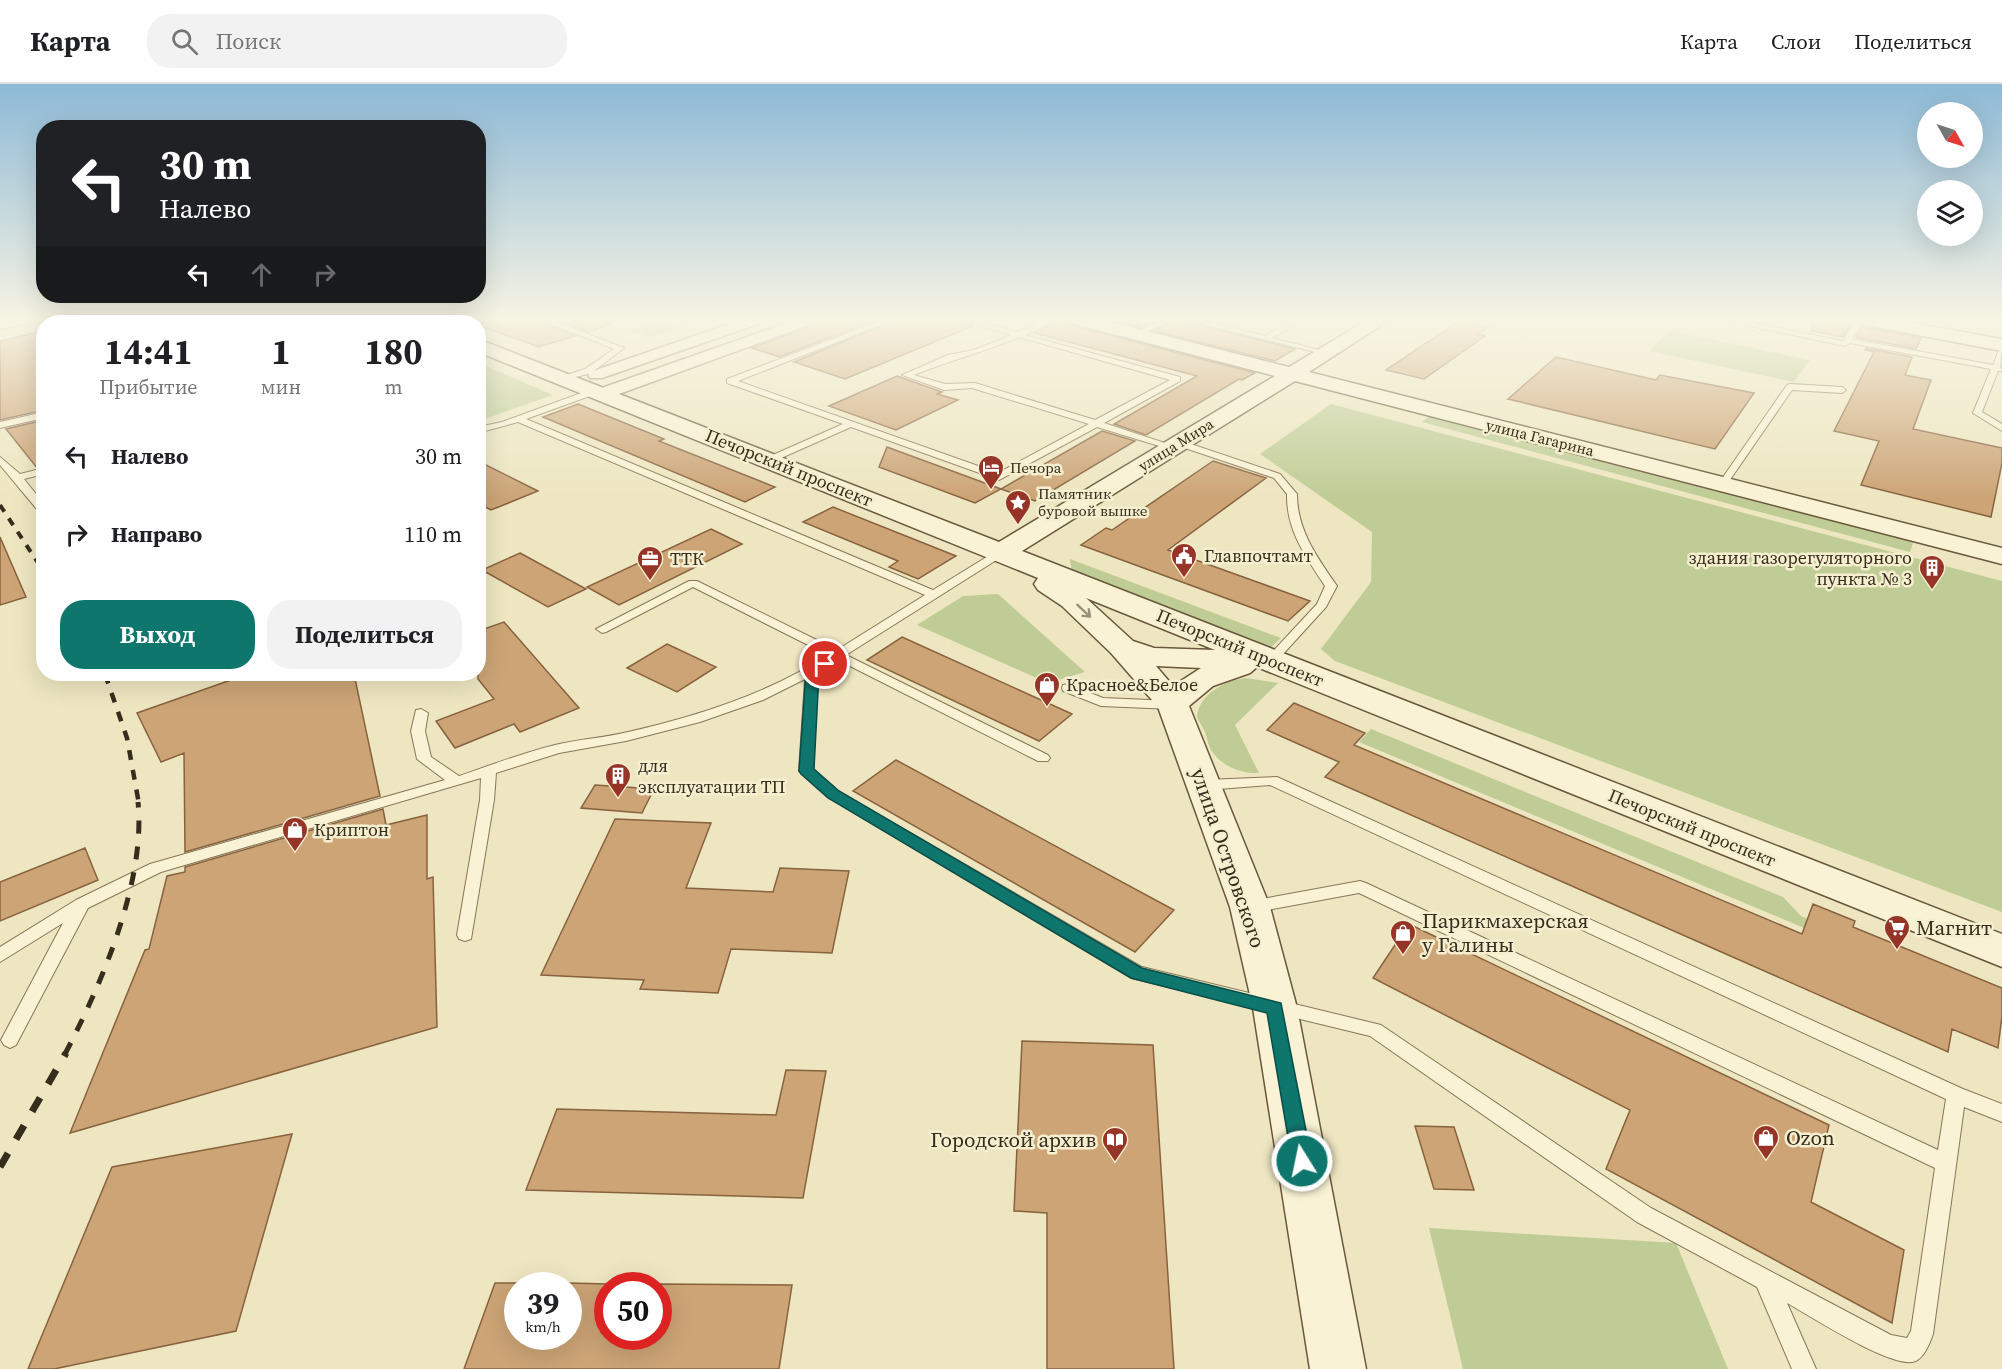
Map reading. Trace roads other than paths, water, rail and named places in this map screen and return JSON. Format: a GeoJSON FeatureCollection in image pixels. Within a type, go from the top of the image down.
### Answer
{"type":"FeatureCollection","features":[{"type":"Feature","properties":{"kind":"main road","name":"Печорский проспект"},"geometry":{"type":"LineString","coordinates":[[564,379],[598,386],[769,460],[1122,601],[1149,639]]}},
{"type":"Feature","properties":{"kind":"main road","name":"улица Мира"},"geometry":{"type":"LineString","coordinates":[[1002,552],[1284,379]]}},
{"type":"Feature","properties":{"kind":"main road","name":"улица Гагарина"},"geometry":{"type":"LineString","coordinates":[[1311,379],[2002,556]]}},
{"type":"Feature","properties":{"kind":"main road"},"geometry":{"type":"LineString","coordinates":[[1002,552],[1072,600],[1149,639],[1270,661]]}},
{"type":"Feature","properties":{"kind":"main road","name":"улица Островского"},"geometry":{"type":"LineString","coordinates":[[1149,639],[1250,907],[1275,1008],[1338,1369]]}},
{"type":"Feature","properties":{"kind":"main road","name":"Печорский проспект"},"geometry":{"type":"LineString","coordinates":[[1270,661],[2002,951]]}},
{"type":"Feature","properties":{"kind":"main road"},"geometry":{"type":"LineString","coordinates":[[1173,705],[1187,688],[1221,669],[1270,661]]}},
{"type":"Feature","properties":{"kind":"street"},"geometry":{"type":"LineString","coordinates":[[598,386],[615,379]]}},
{"type":"Feature","properties":{"kind":"street"},"geometry":{"type":"LineString","coordinates":[[598,386],[620,379]]}},
{"type":"Feature","properties":{"kind":"lane"},"geometry":{"type":"LineString","coordinates":[[735,379],[730,381],[999,477],[1177,379]]}},
{"type":"Feature","properties":{"kind":"lane"},"geometry":{"type":"LineString","coordinates":[[919,379],[944,387],[972,385],[1096,424],[1176,445],[1276,476],[1292,494],[1290,511],[1297,529],[1312,558],[1331,586],[1323,605],[1270,661]]}},
{"type":"Feature","properties":{"kind":"lane"},"geometry":{"type":"LineString","coordinates":[[1994,379],[1977,413],[2002,428]]}},
{"type":"Feature","properties":{"kind":"lane"},"geometry":{"type":"LineString","coordinates":[[486,434],[598,386]]}},
{"type":"Feature","properties":{"kind":"lane"},"geometry":{"type":"LineString","coordinates":[[1722,485],[1790,387],[1842,390]]}},
{"type":"Feature","properties":{"kind":"lane"},"geometry":{"type":"LineString","coordinates":[[0,425],[36,417]]}},
{"type":"Feature","properties":{"kind":"lane"},"geometry":{"type":"LineString","coordinates":[[517,419],[935,595]]}},
{"type":"Feature","properties":{"kind":"lane"},"geometry":{"type":"LineString","coordinates":[[486,428],[505,424]]}},
{"type":"Feature","properties":{"kind":"lane"},"geometry":{"type":"LineString","coordinates":[[769,460],[851,424]]}},
{"type":"Feature","properties":{"kind":"lane"},"geometry":{"type":"LineString","coordinates":[[0,460],[18,478],[36,502]]}},
{"type":"Feature","properties":{"kind":"lane"},"geometry":{"type":"LineString","coordinates":[[18,478],[36,473]]}},
{"type":"Feature","properties":{"kind":"lane"},"geometry":{"type":"LineString","coordinates":[[0,955],[82,904],[156,868],[457,781],[557,749],[626,737],[695,719],[758,697],[812,671],[1002,552]]}},
{"type":"Feature","properties":{"kind":"lane"},"geometry":{"type":"LineString","coordinates":[[603,629],[693,583],[1043,758]]}},
{"type":"Feature","properties":{"kind":"lane"},"geometry":{"type":"LineString","coordinates":[[812,671],[806,771],[833,794],[1137,973],[1275,1008],[1375,1030],[1644,1215],[1888,1346],[1912,1351],[1922,1334],[1956,1095]]}},
{"type":"Feature","properties":{"kind":"lane"},"geometry":{"type":"LineString","coordinates":[[1068,688],[1101,702],[1173,705]]}},
{"type":"Feature","properties":{"kind":"lane"},"geometry":{"type":"LineString","coordinates":[[421,713],[418,730],[424,759],[457,781]]}},
{"type":"Feature","properties":{"kind":"lane"},"geometry":{"type":"LineString","coordinates":[[465,935],[487,800],[489,771]]}},
{"type":"Feature","properties":{"kind":"lane"},"geometry":{"type":"LineString","coordinates":[[1204,785],[1272,780],[1956,1095],[2002,1113]]}},
{"type":"Feature","properties":{"kind":"lane"},"geometry":{"type":"LineString","coordinates":[[1250,907],[1360,887],[1947,1164]]}},
{"type":"Feature","properties":{"kind":"lane"},"geometry":{"type":"LineString","coordinates":[[10,1040],[82,904]]}},
{"type":"Feature","properties":{"kind":"lane"},"geometry":{"type":"LineString","coordinates":[[1765,1280],[1804,1369]]}},
{"type":"Feature","properties":{"kind":"railway"},"geometry":{"type":"LineString","coordinates":[[0,505],[36,560]]}},
{"type":"Feature","properties":{"kind":"railway"},"geometry":{"type":"LineString","coordinates":[[107,681],[127,738],[139,804]]}},
{"type":"Feature","properties":{"kind":"railway"},"geometry":{"type":"LineString","coordinates":[[65,1054],[93,997],[128,899],[139,833],[138,802]]}},
{"type":"Feature","properties":{"kind":"railway"},"geometry":{"type":"LineString","coordinates":[[0,1167],[66,1053]]}},
{"type":"Feature","properties":{"kind":"place","name":"Печора"},"geometry":{"type":"Point","coordinates":[991,491]}},
{"type":"Feature","properties":{"kind":"place","name":"Памятник буровой вышке"},"geometry":{"type":"Point","coordinates":[1018,526]}},
{"type":"Feature","properties":{"kind":"place","name":"Главпочтамт"},"geometry":{"type":"Point","coordinates":[1184,579]}},
{"type":"Feature","properties":{"kind":"place","name":"ТТК"},"geometry":{"type":"Point","coordinates":[650,582]}},
{"type":"Feature","properties":{"kind":"place","name":"здания газорегуляторного пункта № 3"},"geometry":{"type":"Point","coordinates":[1932,591]}},
{"type":"Feature","properties":{"kind":"place","name":"Красное&Белое"},"geometry":{"type":"Point","coordinates":[1047,708]}},
{"type":"Feature","properties":{"kind":"place","name":"для эксплуатации ТП"},"geometry":{"type":"Point","coordinates":[618,799]}},
{"type":"Feature","properties":{"kind":"place","name":"Криптон"},"geometry":{"type":"Point","coordinates":[295,853]}},
{"type":"Feature","properties":{"kind":"place","name":"Магнит"},"geometry":{"type":"Point","coordinates":[1897,951]}},
{"type":"Feature","properties":{"kind":"place","name":"Парикмахерская у Галины"},"geometry":{"type":"Point","coordinates":[1403,956]}},
{"type":"Feature","properties":{"kind":"place","name":"Ozon"},"geometry":{"type":"Point","coordinates":[1766,1161]}},
{"type":"Feature","properties":{"kind":"place","name":"Городской архив"},"geometry":{"type":"Point","coordinates":[1115,1163]}}]}
